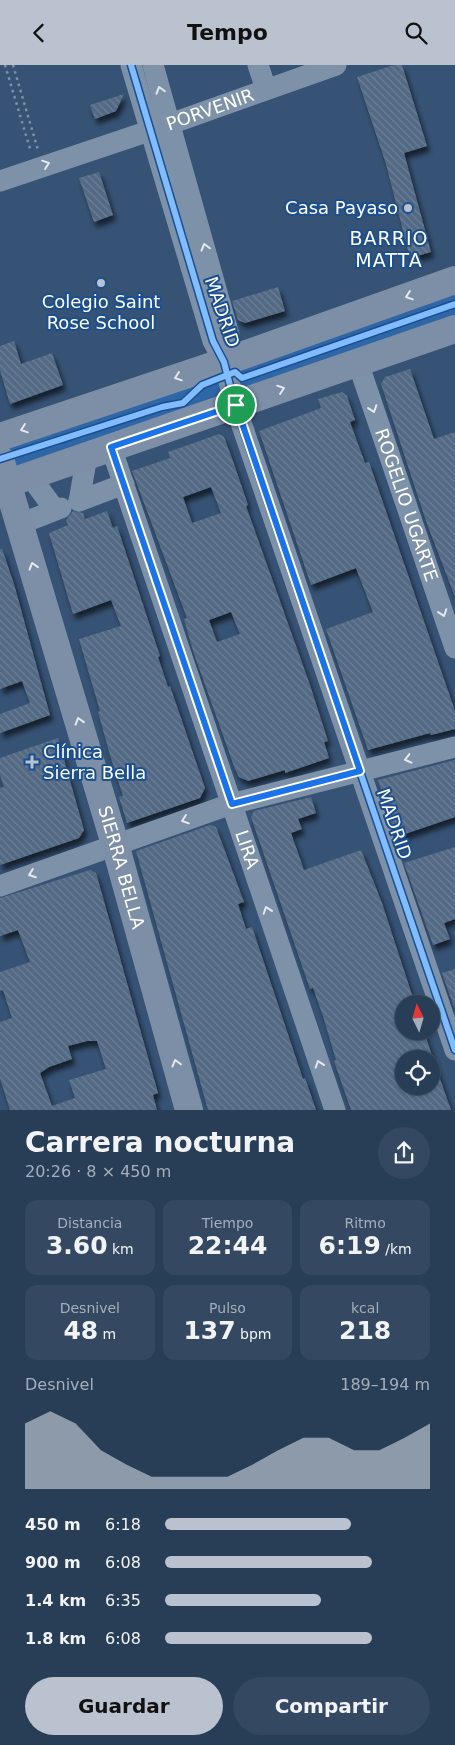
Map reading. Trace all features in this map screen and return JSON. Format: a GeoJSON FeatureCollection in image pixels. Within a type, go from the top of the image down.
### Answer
{"type":"FeatureCollection","features":[{"type":"Feature","properties":{"kind":"main road"},"geometry":{"type":"LineString","coordinates":[[0,437],[224,362],[455,280]]}},
{"type":"Feature","properties":{"kind":"main road"},"geometry":{"type":"LineString","coordinates":[[10,476],[99,452],[455,329]]}},
{"type":"Feature","properties":{"kind":"main road","name":"SIERRA BELLA"},"geometry":{"type":"LineString","coordinates":[[10,476],[20,524],[115,844],[188,1110]]}},
{"type":"Feature","properties":{"kind":"street","name":"MADRID"},"geometry":{"type":"LineString","coordinates":[[132,65],[160,127],[229,335],[224,362],[236,405],[455,1050]]}},
{"type":"Feature","properties":{"kind":"street","name":"MADRID"},"geometry":{"type":"LineString","coordinates":[[153,65],[160,127]]}},
{"type":"Feature","properties":{"kind":"street"},"geometry":{"type":"LineString","coordinates":[[258,65],[266,89]]}},
{"type":"Feature","properties":{"kind":"street","name":"PORVENIR"},"geometry":{"type":"LineString","coordinates":[[0,181],[160,127],[266,89],[313,69],[336,65]]}},
{"type":"Feature","properties":{"kind":"street","name":"ROGELIO UGARTE"},"geometry":{"type":"LineString","coordinates":[[358,363],[455,648]]}},
{"type":"Feature","properties":{"kind":"street"},"geometry":{"type":"LineString","coordinates":[[65,506],[99,452]]}},
{"type":"Feature","properties":{"kind":"street","name":"LIRA"},"geometry":{"type":"LineString","coordinates":[[99,452],[124,484],[335,1110]]}},
{"type":"Feature","properties":{"kind":"street"},"geometry":{"type":"LineString","coordinates":[[10,476],[65,506]]}},
{"type":"Feature","properties":{"kind":"street"},"geometry":{"type":"LineString","coordinates":[[20,524],[124,484]]}},
{"type":"Feature","properties":{"kind":"street"},"geometry":{"type":"LineString","coordinates":[[0,885],[232,804],[455,747]]}},
{"type":"Feature","properties":{"kind":"path"},"geometry":{"type":"LineString","coordinates":[[5,65],[30,147]]}},
{"type":"Feature","properties":{"kind":"path"},"geometry":{"type":"LineString","coordinates":[[13,65],[36,144]]}},
{"type":"Feature","properties":{"kind":"shaded area"},"geometry":{"type":"Polygon","coordinates":[[[455,292],[455,315],[0,474],[0,450],[455,292]]]}},
{"type":"Feature","properties":{"kind":"building"},"geometry":{"type":"Polygon","coordinates":[[[394,65],[402,65],[427,146],[404,153],[431,252],[410,258],[386,164],[357,77],[394,65]]]}},
{"type":"Feature","properties":{"kind":"building"},"geometry":{"type":"Polygon","coordinates":[[[124,94],[116,111],[95,119],[90,105],[124,94]]]}},
{"type":"Feature","properties":{"kind":"building"},"geometry":{"type":"Polygon","coordinates":[[[99,172],[113,215],[94,222],[79,178],[99,172]]]}},
{"type":"Feature","properties":{"kind":"building"},"geometry":{"type":"Polygon","coordinates":[[[278,287],[285,311],[245,323],[238,320],[232,301],[278,287]]]}},
{"type":"Feature","properties":{"kind":"building"},"geometry":{"type":"Polygon","coordinates":[[[14,341],[21,364],[52,353],[63,385],[10,404],[0,370],[0,346],[14,341]]]}},
{"type":"Feature","properties":{"kind":"building"},"geometry":{"type":"Polygon","coordinates":[[[410,369],[434,439],[455,432],[455,597],[427,524],[381,384],[385,377],[410,369]]]}},
{"type":"Feature","properties":{"kind":"building"},"geometry":{"type":"Polygon","coordinates":[[[342,392],[347,396],[355,420],[350,422],[365,463],[369,462],[455,711],[455,729],[431,735],[430,733],[368,750],[326,629],[373,612],[356,568],[311,585],[259,431],[321,408],[318,399],[342,392]]]}},
{"type":"Feature","properties":{"kind":"building"},"geometry":{"type":"Polygon","coordinates":[[[219,434],[224,437],[248,505],[246,506],[310,685],[328,741],[324,742],[329,758],[285,773],[285,770],[248,781],[239,777],[193,651],[184,619],[187,618],[132,471],[170,458],[168,452],[219,434]],[[211,487],[183,497],[192,523],[221,513],[211,487]],[[231,612],[209,620],[217,642],[240,634],[231,612]]]}},
{"type":"Feature","properties":{"kind":"building"},"geometry":{"type":"Polygon","coordinates":[[[73,511],[83,513],[85,519],[107,511],[113,528],[117,526],[160,656],[158,657],[168,687],[170,686],[205,788],[200,798],[127,823],[119,797],[123,796],[79,639],[121,626],[111,600],[73,614],[49,533],[68,525],[66,520],[73,511]]]}},
{"type":"Feature","properties":{"kind":"building"},"geometry":{"type":"Polygon","coordinates":[[[0,549],[2,549],[14,584],[50,715],[0,733],[0,714],[30,703],[22,681],[0,689],[0,549]]]}},
{"type":"Feature","properties":{"kind":"building"},"geometry":{"type":"Polygon","coordinates":[[[58,738],[84,830],[79,838],[0,865],[0,788],[4,787],[0,775],[0,758],[58,738]]]}},
{"type":"Feature","properties":{"kind":"building"},"geometry":{"type":"Polygon","coordinates":[[[455,760],[455,817],[396,837],[378,780],[455,760]]]}},
{"type":"Feature","properties":{"kind":"building"},"geometry":{"type":"Polygon","coordinates":[[[311,797],[316,813],[298,819],[302,829],[291,833],[304,870],[361,850],[382,903],[412,995],[395,995],[395,1040],[427,1040],[430,1050],[395,1050],[395,1095],[440,1095],[440,1079],[451,1110],[351,1110],[334,1061],[336,1060],[323,1016],[313,988],[310,989],[251,817],[254,811],[311,797]]]}},
{"type":"Feature","properties":{"kind":"building"},"geometry":{"type":"Polygon","coordinates":[[[210,825],[216,827],[244,902],[238,904],[246,929],[252,927],[303,1079],[305,1078],[316,1110],[208,1110],[136,851],[210,825]]]}},
{"type":"Feature","properties":{"kind":"building"},"geometry":{"type":"Polygon","coordinates":[[[455,847],[455,919],[444,923],[450,939],[433,945],[404,863],[455,847]]]}},
{"type":"Feature","properties":{"kind":"building"},"geometry":{"type":"Polygon","coordinates":[[[90,870],[96,873],[158,1093],[153,1095],[157,1110],[10,1110],[0,1078],[0,1022],[12,1018],[3,990],[0,991],[0,972],[30,962],[18,930],[0,936],[0,898],[90,870]],[[87,1041],[68,1046],[72,1059],[49,1067],[40,1073],[52,1106],[75,1098],[69,1080],[106,1069],[97,1041],[87,1041]]]}},
{"type":"Feature","properties":{"kind":"building"},"geometry":{"type":"Polygon","coordinates":[[[455,969],[455,1007],[454,1007],[442,973],[455,969]]]}},
{"type":"Feature","properties":{"kind":"cycle path"},"geometry":{"type":"LineString","coordinates":[[131,65],[213,341],[224,362],[235,405],[455,1050]]}},
{"type":"Feature","properties":{"kind":"cycle path"},"geometry":{"type":"LineString","coordinates":[[0,459],[162,407],[183,403],[202,385],[235,372],[242,378],[455,304]]}},
{"type":"Feature","properties":{"kind":"place","name":"Casa Payaso"},"geometry":{"type":"Point","coordinates":[408,208]}},
{"type":"Feature","properties":{"kind":"place","name":"Colegio Saint Rose School"},"geometry":{"type":"Point","coordinates":[101,283]}},
{"type":"Feature","properties":{"kind":"place","name":"Clínica Sierra Bella"},"geometry":{"type":"Point","coordinates":[32,762]}},
{"type":"Feature","properties":{"kind":"district","name":"BARRIO MATTA"},"geometry":{"type":"Point","coordinates":[389,249]}},
{"type":"Feature","properties":{"kind":"route"},"geometry":{"type":"LineString","coordinates":[[236,405],[360,771],[232,804],[111,447],[236,405]]}}]}
